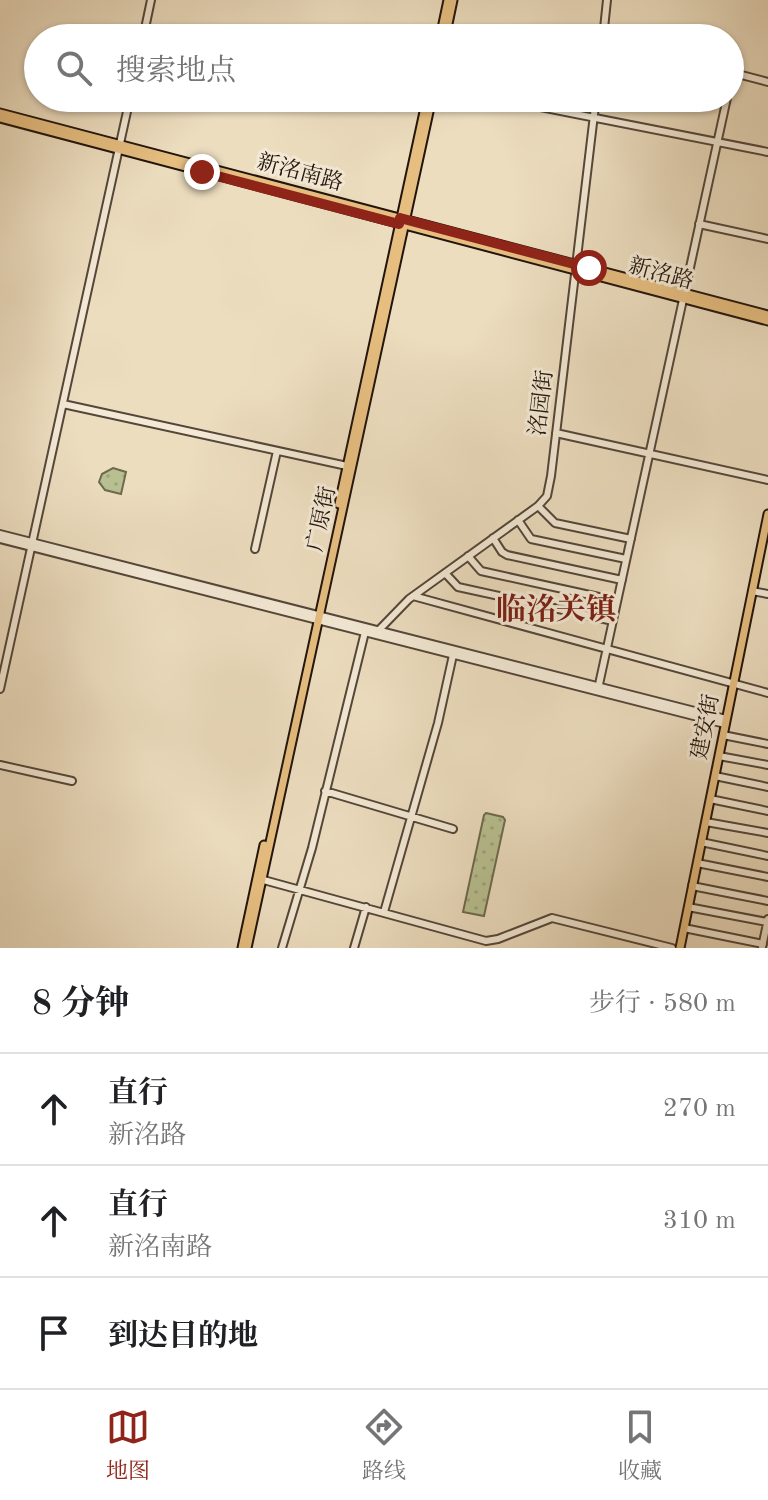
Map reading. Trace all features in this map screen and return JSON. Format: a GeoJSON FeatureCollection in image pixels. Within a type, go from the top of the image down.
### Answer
{"type":"FeatureCollection","features":[{"type":"Feature","properties":{"kind":"main road"},"geometry":{"type":"LineString","coordinates":[[446,24],[451,0]]}},
{"type":"Feature","properties":{"kind":"main road","name":"广原街"},"geometry":{"type":"LineString","coordinates":[[244,948],[427,112]]}},
{"type":"Feature","properties":{"kind":"main road","name":"新洺南路"},"geometry":{"type":"LineString","coordinates":[[0,116],[403,222]]}},
{"type":"Feature","properties":{"kind":"main road","name":"广原街"},"geometry":{"type":"LineString","coordinates":[[317,618],[347,466],[403,222]]}},
{"type":"Feature","properties":{"kind":"main road","name":"新洺路"},"geometry":{"type":"LineString","coordinates":[[403,222],[768,318]]}},
{"type":"Feature","properties":{"kind":"main road","name":"建安街"},"geometry":{"type":"LineString","coordinates":[[680,948],[768,514]]}},
{"type":"Feature","properties":{"kind":"street"},"geometry":{"type":"LineString","coordinates":[[146,24],[151,0]]}},
{"type":"Feature","properties":{"kind":"street"},"geometry":{"type":"LineString","coordinates":[[604,24],[607,0]]}},
{"type":"Feature","properties":{"kind":"street"},"geometry":{"type":"LineString","coordinates":[[744,76],[768,82]]}},
{"type":"Feature","properties":{"kind":"street"},"geometry":{"type":"LineString","coordinates":[[0,689],[127,112]]}},
{"type":"Feature","properties":{"kind":"street"},"geometry":{"type":"LineString","coordinates":[[564,112],[768,152]]}},
{"type":"Feature","properties":{"kind":"street","name":"洺园街"},"geometry":{"type":"LineString","coordinates":[[538,506],[549,488],[595,112]]}},
{"type":"Feature","properties":{"kind":"street"},"geometry":{"type":"LineString","coordinates":[[598,689],[724,112]]}},
{"type":"Feature","properties":{"kind":"street"},"geometry":{"type":"LineString","coordinates":[[699,224],[768,239]]}},
{"type":"Feature","properties":{"kind":"street"},"geometry":{"type":"LineString","coordinates":[[63,404],[347,466]]}},
{"type":"Feature","properties":{"kind":"street"},"geometry":{"type":"LineString","coordinates":[[556,433],[768,480]]}},
{"type":"Feature","properties":{"kind":"street"},"geometry":{"type":"LineString","coordinates":[[255,549],[277,451]]}},
{"type":"Feature","properties":{"kind":"street"},"geometry":{"type":"LineString","coordinates":[[378,631],[413,596],[538,506],[556,523],[631,539]]}},
{"type":"Feature","properties":{"kind":"street"},"geometry":{"type":"LineString","coordinates":[[518,520],[531,539],[626,559]]}},
{"type":"Feature","properties":{"kind":"street"},"geometry":{"type":"LineString","coordinates":[[0,537],[453,655],[598,689]]}},
{"type":"Feature","properties":{"kind":"street"},"geometry":{"type":"LineString","coordinates":[[493,538],[507,555],[622,580]]}},
{"type":"Feature","properties":{"kind":"street"},"geometry":{"type":"LineString","coordinates":[[468,556],[481,571],[617,601]]}},
{"type":"Feature","properties":{"kind":"street"},"geometry":{"type":"LineString","coordinates":[[445,573],[458,587],[613,621]]}},
{"type":"Feature","properties":{"kind":"street"},"geometry":{"type":"LineString","coordinates":[[752,591],[768,594]]}},
{"type":"Feature","properties":{"kind":"street"},"geometry":{"type":"LineString","coordinates":[[413,596],[768,693]]}},
{"type":"Feature","properties":{"kind":"street"},"geometry":{"type":"LineString","coordinates":[[317,618],[378,631],[726,722]]}},
{"type":"Feature","properties":{"kind":"street"},"geometry":{"type":"LineString","coordinates":[[282,948],[300,890],[365,632]]}},
{"type":"Feature","properties":{"kind":"street"},"geometry":{"type":"LineString","coordinates":[[384,912],[438,723],[453,655]]}},
{"type":"Feature","properties":{"kind":"street"},"geometry":{"type":"LineString","coordinates":[[723,735],[768,744]]}},
{"type":"Feature","properties":{"kind":"street"},"geometry":{"type":"LineString","coordinates":[[719,756],[768,765]]}},
{"type":"Feature","properties":{"kind":"street"},"geometry":{"type":"LineString","coordinates":[[0,765],[72,781]]}},
{"type":"Feature","properties":{"kind":"street"},"geometry":{"type":"LineString","coordinates":[[715,776],[768,787]]}},
{"type":"Feature","properties":{"kind":"street"},"geometry":{"type":"LineString","coordinates":[[325,791],[453,829]]}},
{"type":"Feature","properties":{"kind":"street"},"geometry":{"type":"LineString","coordinates":[[710,799],[768,811]]}},
{"type":"Feature","properties":{"kind":"street"},"geometry":{"type":"LineString","coordinates":[[706,822],[768,833]]}},
{"type":"Feature","properties":{"kind":"street"},"geometry":{"type":"LineString","coordinates":[[701,842],[768,856]]}},
{"type":"Feature","properties":{"kind":"street"},"geometry":{"type":"LineString","coordinates":[[697,863],[768,877]]}},
{"type":"Feature","properties":{"kind":"street"},"geometry":{"type":"LineString","coordinates":[[259,879],[486,941],[552,918],[672,948]]}},
{"type":"Feature","properties":{"kind":"street"},"geometry":{"type":"LineString","coordinates":[[692,886],[768,901]]}},
{"type":"Feature","properties":{"kind":"street"},"geometry":{"type":"LineString","coordinates":[[354,948],[366,907]]}},
{"type":"Feature","properties":{"kind":"street"},"geometry":{"type":"LineString","coordinates":[[684,928],[762,946],[768,921],[688,907]]}},
{"type":"Feature","properties":{"kind":"green space"},"geometry":{"type":"Polygon","coordinates":[[[113,468],[126,472],[121,494],[105,490],[99,482],[102,474],[113,468]]]}},
{"type":"Feature","properties":{"kind":"green space"},"geometry":{"type":"Polygon","coordinates":[[[486,813],[505,820],[484,916],[463,912],[486,813]]]}},
{"type":"Feature","properties":{"kind":"district","name":"临洺关镇"},"geometry":{"type":"Point","coordinates":[556,611]}},
{"type":"Feature","properties":{"kind":"route"},"geometry":{"type":"LineString","coordinates":[[202,172],[399,224],[400,218],[589,268]]}}]}
